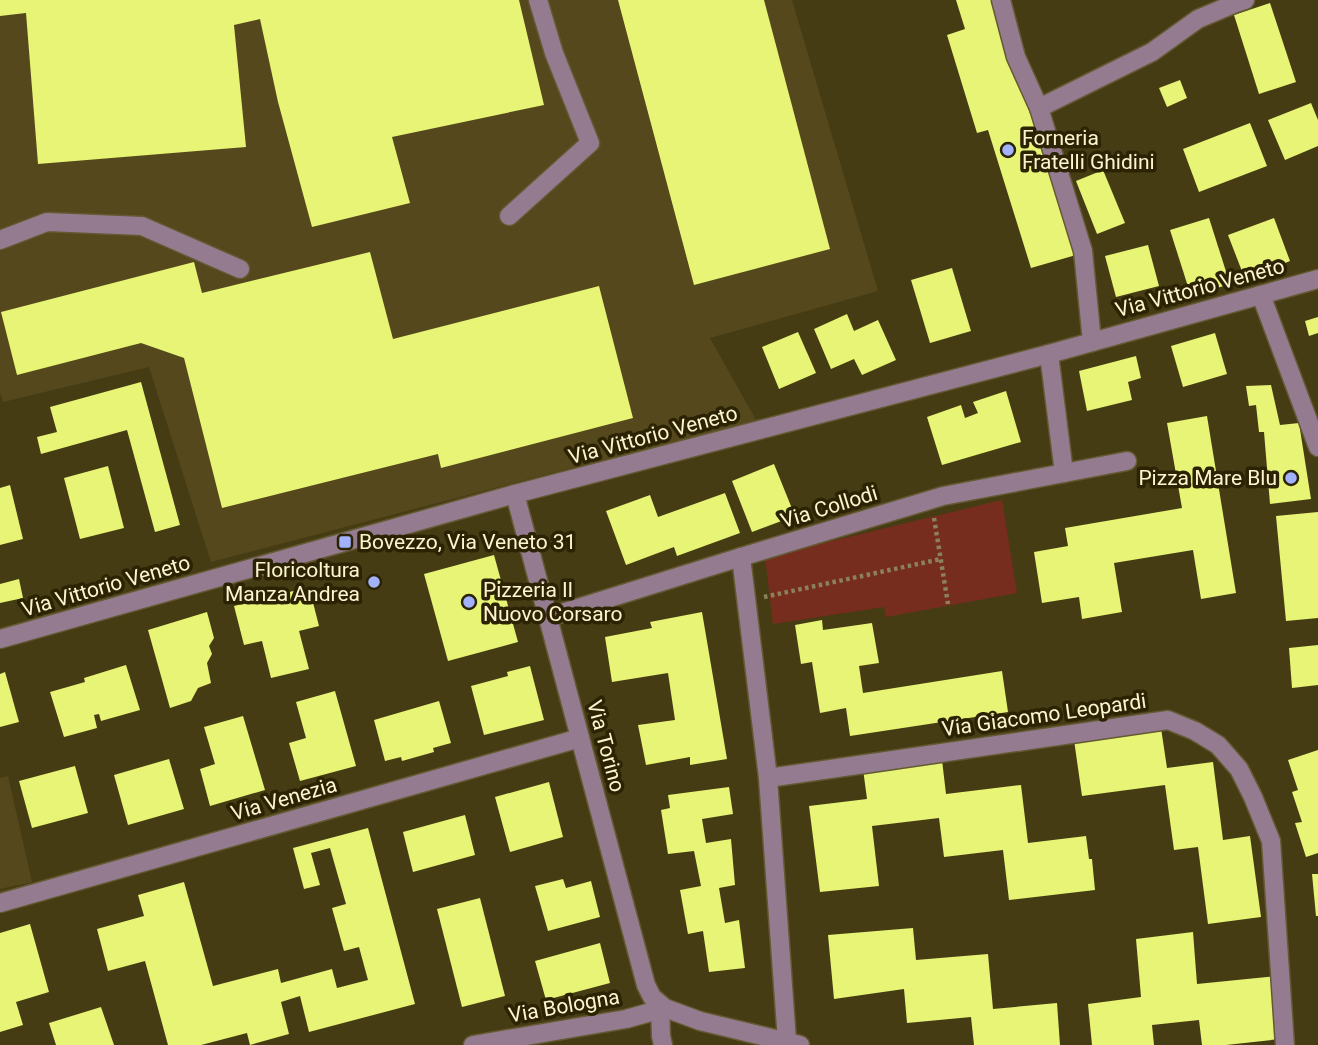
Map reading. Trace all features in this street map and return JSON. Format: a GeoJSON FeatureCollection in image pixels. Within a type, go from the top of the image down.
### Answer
{"type":"FeatureCollection","features":[{"type":"Feature","properties":{"kind":"street"},"geometry":{"type":"LineString","coordinates":[[509,216],[590,143],[554,53],[538,0]]}},
{"type":"Feature","properties":{"kind":"street"},"geometry":{"type":"LineString","coordinates":[[1001,0],[1016,57],[1039,108],[1083,251],[1092,342]]}},
{"type":"Feature","properties":{"kind":"street"},"geometry":{"type":"LineString","coordinates":[[1039,108],[1152,52],[1198,19],[1245,0]]}},
{"type":"Feature","properties":{"kind":"street"},"geometry":{"type":"LineString","coordinates":[[0,240],[47,222],[142,226],[240,270]]}},
{"type":"Feature","properties":{"kind":"street","name":"Via Vittorio Veneto"},"geometry":{"type":"LineString","coordinates":[[0,639],[515,494],[1049,354],[1318,279]]}},
{"type":"Feature","properties":{"kind":"street"},"geometry":{"type":"LineString","coordinates":[[1261,295],[1318,447]]}},
{"type":"Feature","properties":{"kind":"street"},"geometry":{"type":"LineString","coordinates":[[1049,354],[1064,473]]}},
{"type":"Feature","properties":{"kind":"street","name":"Via Collodi"},"geometry":{"type":"LineString","coordinates":[[549,617],[943,496],[1127,461]]}},
{"type":"Feature","properties":{"kind":"street","name":"Via Torino"},"geometry":{"type":"LineString","coordinates":[[515,494],[646,985],[660,1005]]}},
{"type":"Feature","properties":{"kind":"street"},"geometry":{"type":"LineString","coordinates":[[660,1005],[700,1021],[793,1043],[768,778],[741,557]]}},
{"type":"Feature","properties":{"kind":"street","name":"Via Giacomo Leopardi"},"geometry":{"type":"LineString","coordinates":[[768,778],[1168,720],[1195,731],[1218,746],[1239,769],[1271,841],[1285,1045]]}},
{"type":"Feature","properties":{"kind":"street","name":"Via Venezia"},"geometry":{"type":"LineString","coordinates":[[0,903],[580,738]]}},
{"type":"Feature","properties":{"kind":"street"},"geometry":{"type":"LineString","coordinates":[[660,1005],[663,1045]]}},
{"type":"Feature","properties":{"kind":"street","name":"Via Bologna"},"geometry":{"type":"LineString","coordinates":[[473,1045],[626,1019],[651,1012],[660,1005]]}},
{"type":"Feature","properties":{"kind":"path"},"geometry":{"type":"LineString","coordinates":[[934,517],[948,604]]}},
{"type":"Feature","properties":{"kind":"path"},"geometry":{"type":"LineString","coordinates":[[770,595],[941,559]]}},
{"type":"Feature","properties":{"kind":"shaded area"},"geometry":{"type":"Polygon","coordinates":[[[0,0],[792,0],[878,291],[710,338],[756,420],[211,562],[149,367],[3,402],[0,393],[0,0]]]}},
{"type":"Feature","properties":{"kind":"shaded area"},"geometry":{"type":"Polygon","coordinates":[[[1002,500],[1017,593],[886,617],[884,607],[773,624],[765,557],[1002,500]]]}},
{"type":"Feature","properties":{"kind":"shaded area"},"geometry":{"type":"Polygon","coordinates":[[[8,776],[32,882],[0,889],[0,778],[8,776]]]}},
{"type":"Feature","properties":{"kind":"building"},"geometry":{"type":"Polygon","coordinates":[[[0,0],[519,0],[544,105],[392,137],[410,203],[312,227],[278,102],[260,19],[234,25],[246,147],[38,164],[26,13],[0,16],[0,0]]]}},
{"type":"Feature","properties":{"kind":"building"},"geometry":{"type":"Polygon","coordinates":[[[618,0],[764,0],[830,249],[694,285],[618,0]]]}},
{"type":"Feature","properties":{"kind":"building"},"geometry":{"type":"Polygon","coordinates":[[[956,0],[997,0],[1076,255],[1031,268],[988,130],[977,133],[947,35],[965,29],[956,0]]]}},
{"type":"Feature","properties":{"kind":"building"},"geometry":{"type":"Polygon","coordinates":[[[1270,3],[1296,82],[1259,94],[1234,15],[1270,3]]]}},
{"type":"Feature","properties":{"kind":"building"},"geometry":{"type":"Polygon","coordinates":[[[1180,80],[1187,98],[1167,107],[1159,88],[1180,80]]]}},
{"type":"Feature","properties":{"kind":"building"},"geometry":{"type":"Polygon","coordinates":[[[1311,103],[1318,120],[1318,146],[1285,160],[1268,120],[1311,103]]]}},
{"type":"Feature","properties":{"kind":"building"},"geometry":{"type":"Polygon","coordinates":[[[1250,123],[1267,166],[1199,192],[1183,149],[1250,123]]]}},
{"type":"Feature","properties":{"kind":"building"},"geometry":{"type":"Polygon","coordinates":[[[1103,170],[1125,223],[1097,234],[1076,181],[1103,170]]]}},
{"type":"Feature","properties":{"kind":"building"},"geometry":{"type":"Polygon","coordinates":[[[1209,218],[1230,284],[1191,296],[1170,230],[1209,218]]]}},
{"type":"Feature","properties":{"kind":"building"},"geometry":{"type":"Polygon","coordinates":[[[1274,218],[1290,261],[1245,279],[1228,235],[1274,218]]]}},
{"type":"Feature","properties":{"kind":"building"},"geometry":{"type":"Polygon","coordinates":[[[1148,245],[1159,286],[1116,297],[1105,256],[1148,245]]]}},
{"type":"Feature","properties":{"kind":"building"},"geometry":{"type":"Polygon","coordinates":[[[370,252],[393,339],[599,286],[633,418],[441,468],[438,454],[222,508],[184,358],[141,343],[17,375],[1,312],[194,262],[202,293],[370,252]]]}},
{"type":"Feature","properties":{"kind":"building"},"geometry":{"type":"Polygon","coordinates":[[[952,268],[971,331],[930,343],[911,280],[952,268]]]}},
{"type":"Feature","properties":{"kind":"building"},"geometry":{"type":"Polygon","coordinates":[[[847,314],[854,331],[878,320],[896,360],[862,375],[854,359],[831,369],[814,329],[847,314]]]}},
{"type":"Feature","properties":{"kind":"building"},"geometry":{"type":"Polygon","coordinates":[[[1318,317],[1318,333],[1309,336],[1305,321],[1318,317]]]}},
{"type":"Feature","properties":{"kind":"building"},"geometry":{"type":"Polygon","coordinates":[[[798,332],[816,373],[779,389],[762,347],[798,332]]]}},
{"type":"Feature","properties":{"kind":"building"},"geometry":{"type":"Polygon","coordinates":[[[1215,333],[1227,374],[1183,387],[1171,346],[1215,333]]]}},
{"type":"Feature","properties":{"kind":"building"},"geometry":{"type":"Polygon","coordinates":[[[1136,356],[1141,378],[1128,382],[1132,400],[1087,411],[1079,371],[1136,356]]]}},
{"type":"Feature","properties":{"kind":"building"},"geometry":{"type":"Polygon","coordinates":[[[141,382],[180,525],[155,532],[127,430],[41,454],[37,437],[57,432],[50,407],[141,382]]]}},
{"type":"Feature","properties":{"kind":"building"},"geometry":{"type":"Polygon","coordinates":[[[1271,385],[1280,425],[1299,423],[1311,499],[1270,504],[1264,432],[1259,432],[1256,405],[1249,406],[1246,386],[1271,385]]]}},
{"type":"Feature","properties":{"kind":"building"},"geometry":{"type":"Polygon","coordinates":[[[1006,391],[1021,442],[942,465],[927,417],[961,405],[965,418],[978,413],[973,402],[1006,391]]]}},
{"type":"Feature","properties":{"kind":"building"},"geometry":{"type":"Polygon","coordinates":[[[1207,416],[1236,593],[1201,599],[1193,550],[1114,563],[1122,612],[1082,619],[1079,597],[1042,603],[1034,552],[1068,546],[1065,528],[1182,508],[1167,423],[1207,416]]]}},
{"type":"Feature","properties":{"kind":"building"},"geometry":{"type":"Polygon","coordinates":[[[774,464],[795,516],[752,532],[732,481],[774,464]]]}},
{"type":"Feature","properties":{"kind":"building"},"geometry":{"type":"Polygon","coordinates":[[[108,466],[124,528],[80,539],[64,478],[108,466]]]}},
{"type":"Feature","properties":{"kind":"building"},"geometry":{"type":"Polygon","coordinates":[[[10,485],[23,539],[0,545],[0,488],[10,485]]]}},
{"type":"Feature","properties":{"kind":"building"},"geometry":{"type":"Polygon","coordinates":[[[725,493],[740,533],[677,556],[674,547],[626,565],[606,511],[650,495],[658,517],[725,493]]]}},
{"type":"Feature","properties":{"kind":"building"},"geometry":{"type":"Polygon","coordinates":[[[1318,512],[1318,618],[1286,621],[1276,516],[1318,512]]]}},
{"type":"Feature","properties":{"kind":"building"},"geometry":{"type":"Polygon","coordinates":[[[494,555],[518,642],[448,661],[424,574],[494,555]]]}},
{"type":"Feature","properties":{"kind":"building"},"geometry":{"type":"Polygon","coordinates":[[[19,579],[23,598],[0,603],[0,584],[19,579]]]}},
{"type":"Feature","properties":{"kind":"building"},"geometry":{"type":"Polygon","coordinates":[[[309,587],[319,626],[299,631],[309,669],[271,678],[262,641],[244,645],[234,606],[309,587]]]}},
{"type":"Feature","properties":{"kind":"building"},"geometry":{"type":"Polygon","coordinates":[[[207,612],[214,638],[209,646],[212,654],[207,663],[211,683],[198,688],[191,701],[170,708],[148,630],[207,612]]]}},
{"type":"Feature","properties":{"kind":"building"},"geometry":{"type":"Polygon","coordinates":[[[702,612],[727,759],[690,765],[690,757],[646,765],[638,725],[675,720],[668,673],[612,682],[605,637],[652,628],[650,622],[702,612]]]}},
{"type":"Feature","properties":{"kind":"building"},"geometry":{"type":"Polygon","coordinates":[[[822,620],[823,630],[872,623],[879,663],[859,666],[863,693],[1002,671],[1008,712],[850,736],[846,708],[820,713],[812,662],[801,664],[795,625],[822,620]]]}},
{"type":"Feature","properties":{"kind":"building"},"geometry":{"type":"Polygon","coordinates":[[[1318,645],[1318,685],[1292,688],[1289,648],[1318,645]]]}},
{"type":"Feature","properties":{"kind":"building"},"geometry":{"type":"Polygon","coordinates":[[[126,665],[140,710],[101,721],[99,714],[94,715],[97,728],[64,737],[50,692],[85,682],[84,678],[126,665]]]}},
{"type":"Feature","properties":{"kind":"building"},"geometry":{"type":"Polygon","coordinates":[[[530,666],[544,720],[484,735],[471,686],[508,676],[507,672],[530,666]]]}},
{"type":"Feature","properties":{"kind":"building"},"geometry":{"type":"Polygon","coordinates":[[[5,672],[19,722],[0,727],[0,674],[5,672]]]}},
{"type":"Feature","properties":{"kind":"building"},"geometry":{"type":"Polygon","coordinates":[[[335,691],[356,766],[300,781],[289,743],[306,738],[296,702],[335,691]]]}},
{"type":"Feature","properties":{"kind":"building"},"geometry":{"type":"Polygon","coordinates":[[[439,701],[451,743],[433,748],[434,752],[402,761],[401,757],[385,761],[374,720],[439,701]]]}},
{"type":"Feature","properties":{"kind":"building"},"geometry":{"type":"Polygon","coordinates":[[[243,716],[265,790],[210,806],[200,769],[215,764],[204,727],[243,716]]]}},
{"type":"Feature","properties":{"kind":"building"},"geometry":{"type":"Polygon","coordinates":[[[1161,728],[1167,768],[1213,762],[1223,840],[1250,836],[1261,917],[1208,924],[1198,847],[1174,850],[1165,785],[1082,796],[1074,740],[1161,728]]]}},
{"type":"Feature","properties":{"kind":"building"},"geometry":{"type":"Polygon","coordinates":[[[1318,750],[1318,853],[1306,857],[1295,823],[1302,822],[1292,792],[1298,790],[1288,760],[1318,750]]]}},
{"type":"Feature","properties":{"kind":"building"},"geometry":{"type":"Polygon","coordinates":[[[169,759],[184,809],[128,825],[114,775],[169,759]]]}},
{"type":"Feature","properties":{"kind":"building"},"geometry":{"type":"Polygon","coordinates":[[[942,760],[946,794],[1021,785],[1028,843],[1086,836],[1089,859],[1092,859],[1095,890],[1009,900],[1003,850],[944,857],[939,818],[872,826],[879,886],[820,892],[809,806],[867,799],[863,769],[942,760]]]}},
{"type":"Feature","properties":{"kind":"building"},"geometry":{"type":"Polygon","coordinates":[[[75,766],[88,813],[32,828],[19,781],[75,766]]]}},
{"type":"Feature","properties":{"kind":"building"},"geometry":{"type":"Polygon","coordinates":[[[549,782],[563,837],[510,852],[495,797],[549,782]]]}},
{"type":"Feature","properties":{"kind":"building"},"geometry":{"type":"Polygon","coordinates":[[[729,787],[733,814],[702,819],[706,843],[731,839],[735,885],[719,888],[725,923],[739,920],[745,968],[709,972],[703,931],[688,934],[680,890],[701,886],[694,851],[668,854],[661,810],[670,808],[668,795],[729,787]]]}},
{"type":"Feature","properties":{"kind":"building"},"geometry":{"type":"Polygon","coordinates":[[[465,815],[475,855],[413,872],[403,832],[465,815]]]}},
{"type":"Feature","properties":{"kind":"building"},"geometry":{"type":"Polygon","coordinates":[[[368,828],[415,1004],[309,1032],[300,996],[281,1002],[289,1034],[250,1045],[247,1033],[201,1045],[168,1045],[145,961],[108,971],[97,929],[144,916],[138,895],[184,882],[213,986],[278,969],[281,983],[332,969],[337,988],[368,980],[359,947],[344,951],[332,908],[346,904],[330,848],[311,853],[320,885],[304,889],[293,848],[368,828]]]}},
{"type":"Feature","properties":{"kind":"building"},"geometry":{"type":"Polygon","coordinates":[[[1312,874],[1318,874],[1318,916],[1316,916],[1312,874]]]}},
{"type":"Feature","properties":{"kind":"building"},"geometry":{"type":"Polygon","coordinates":[[[563,879],[566,888],[591,881],[600,917],[548,931],[535,886],[563,879]]]}},
{"type":"Feature","properties":{"kind":"building"},"geometry":{"type":"Polygon","coordinates":[[[480,898],[505,996],[462,1007],[437,909],[480,898]]]}},
{"type":"Feature","properties":{"kind":"building"},"geometry":{"type":"Polygon","coordinates":[[[30,924],[49,992],[16,1002],[23,1025],[0,1032],[0,933],[30,924]]]}},
{"type":"Feature","properties":{"kind":"building"},"geometry":{"type":"Polygon","coordinates":[[[913,928],[916,960],[988,954],[993,1009],[1057,1003],[1060,1045],[974,1045],[971,1017],[907,1023],[904,989],[834,999],[828,935],[913,928]]]}},
{"type":"Feature","properties":{"kind":"building"},"geometry":{"type":"Polygon","coordinates":[[[1193,932],[1197,984],[1276,976],[1280,1039],[1202,1045],[1199,1020],[1152,1025],[1154,1045],[1092,1045],[1088,1004],[1141,997],[1136,939],[1193,932]]]}},
{"type":"Feature","properties":{"kind":"building"},"geometry":{"type":"Polygon","coordinates":[[[600,943],[610,983],[546,1000],[535,961],[600,943]]]}},
{"type":"Feature","properties":{"kind":"building"},"geometry":{"type":"Polygon","coordinates":[[[101,1007],[114,1045],[56,1045],[49,1023],[101,1007]]]}},
{"type":"Feature","properties":{"kind":"place","name":"Forneria Fratelli Ghidini"},"geometry":{"type":"Point","coordinates":[1008,150]}},
{"type":"Feature","properties":{"kind":"place","name":"Pizza Mare Blu"},"geometry":{"type":"Point","coordinates":[1291,478]}},
{"type":"Feature","properties":{"kind":"place","name":"Bovezzo, Via Veneto 31"},"geometry":{"type":"Point","coordinates":[345,542]}},
{"type":"Feature","properties":{"kind":"place","name":"Floricoltura Manza Andrea"},"geometry":{"type":"Point","coordinates":[374,582]}},
{"type":"Feature","properties":{"kind":"place","name":"Pizzeria Il Nuovo Corsaro"},"geometry":{"type":"Point","coordinates":[469,602]}}]}
